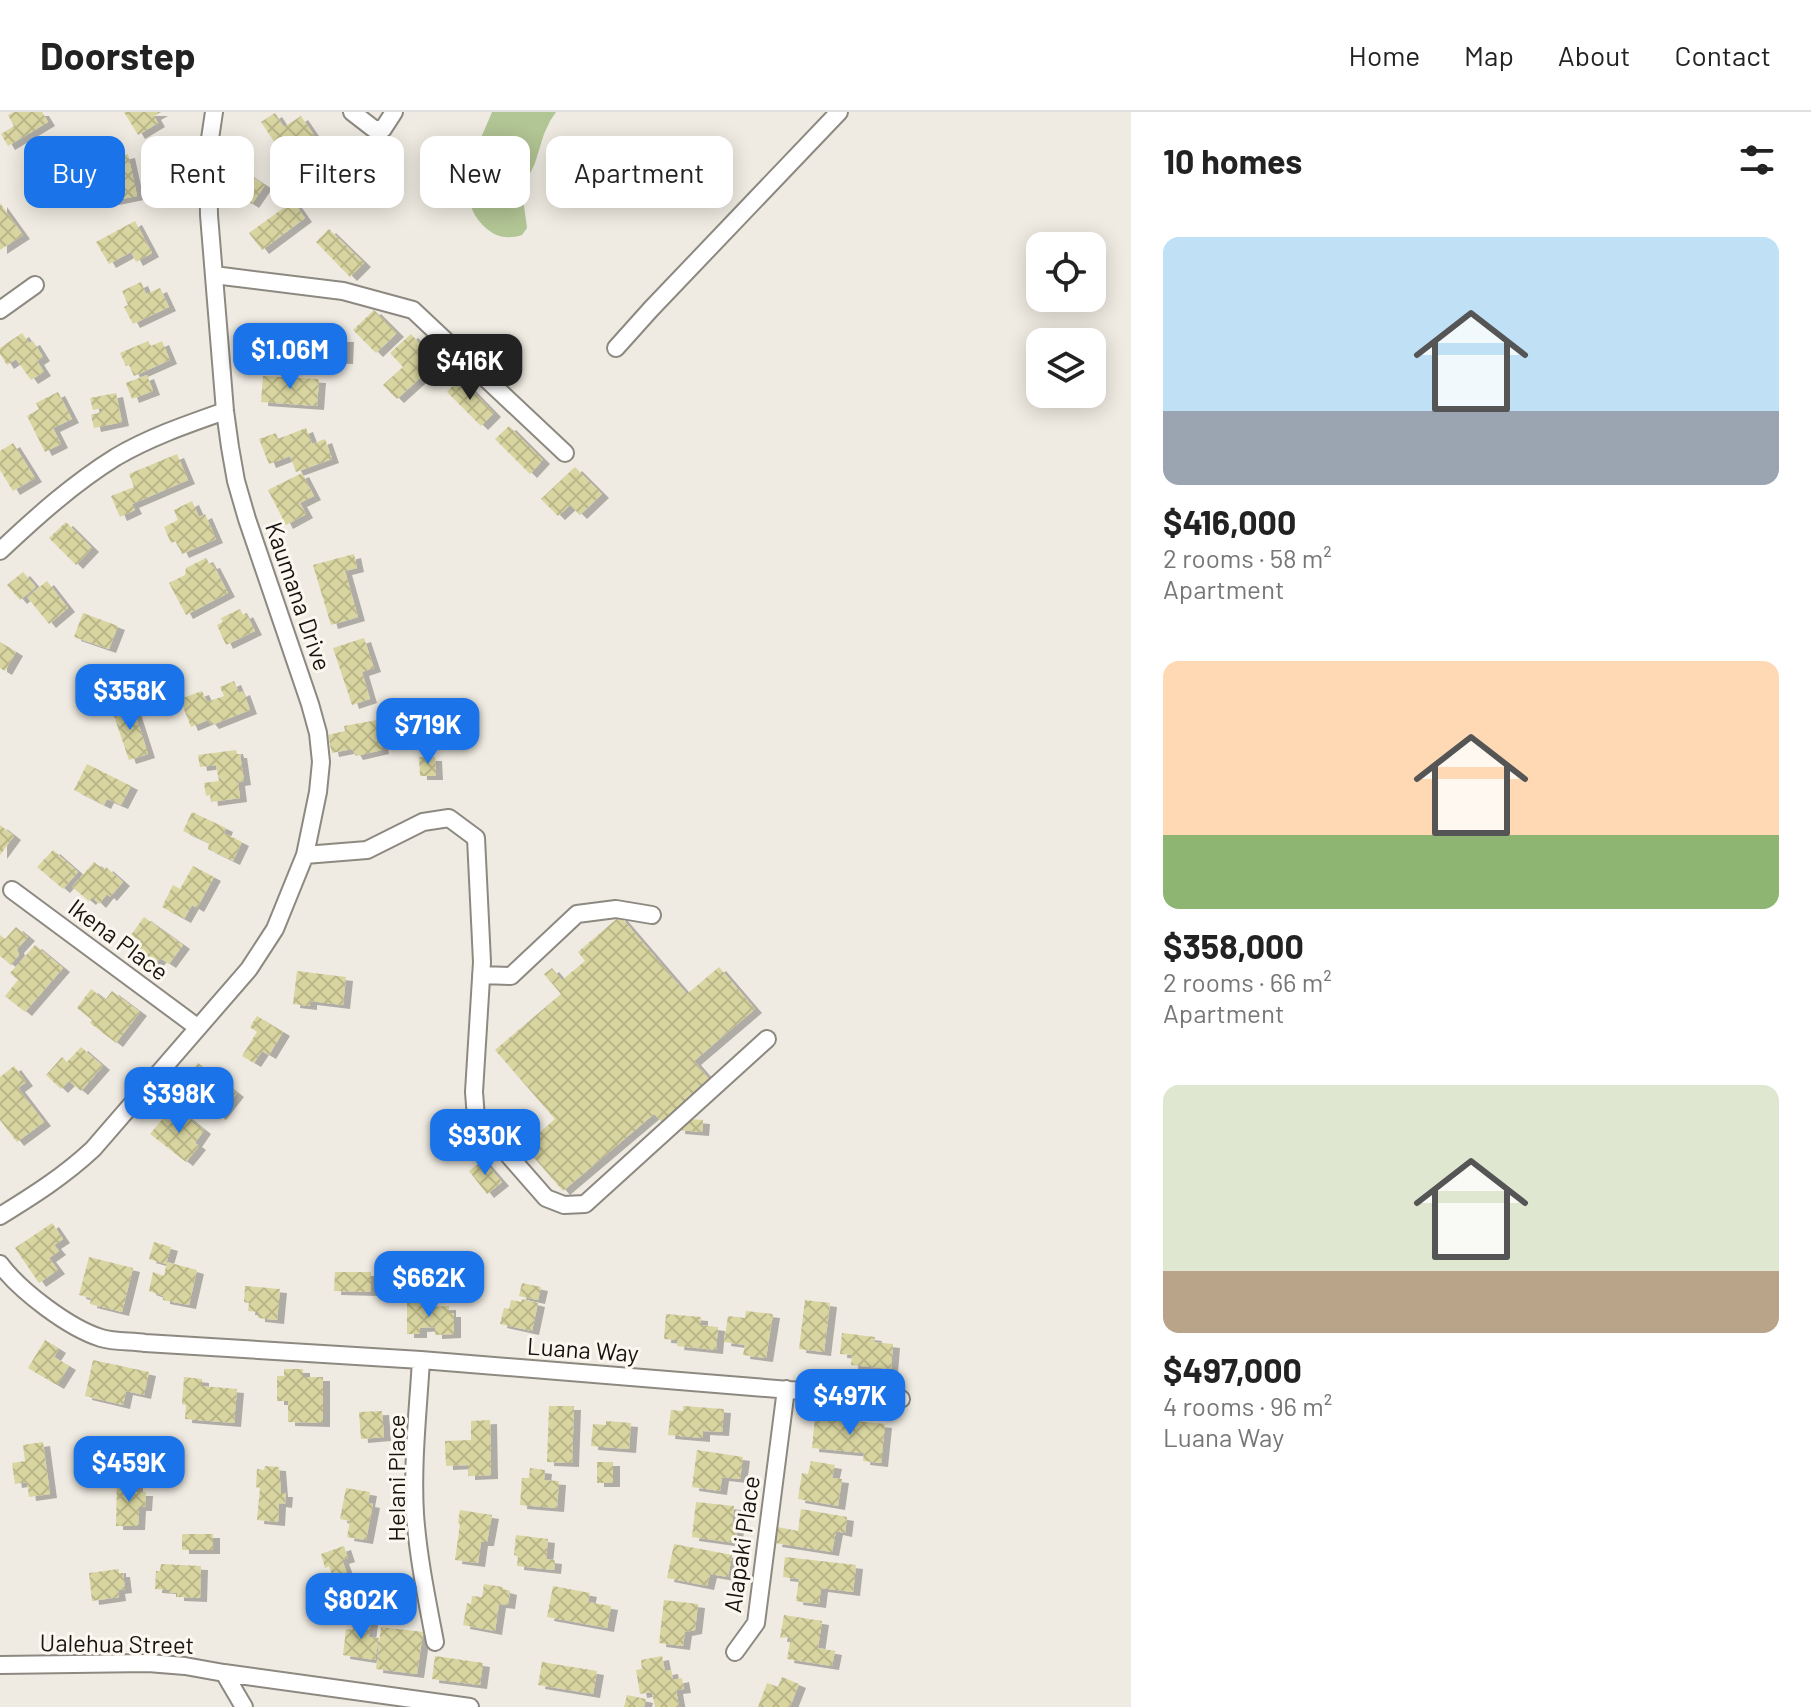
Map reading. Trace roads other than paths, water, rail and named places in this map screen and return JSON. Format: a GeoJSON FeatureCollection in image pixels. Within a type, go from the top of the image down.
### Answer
{"type":"FeatureCollection","features":[{"type":"Feature","properties":{"kind":"street","name":"Kaumana Drive"},"geometry":{"type":"LineString","coordinates":[[0,1216],[71,1170],[93,1149],[249,969],[275,929],[305,855],[318,792],[321,762],[318,733],[243,506],[225,411],[209,215],[208,152],[214,112]]}},
{"type":"Feature","properties":{"kind":"street"},"geometry":{"type":"LineString","coordinates":[[352,112],[374,129],[383,129],[394,112]]}},
{"type":"Feature","properties":{"kind":"street"},"geometry":{"type":"LineString","coordinates":[[616,348],[839,112]]}},
{"type":"Feature","properties":{"kind":"street"},"geometry":{"type":"LineString","coordinates":[[214,275],[343,291],[413,310],[565,453]]}},
{"type":"Feature","properties":{"kind":"street"},"geometry":{"type":"LineString","coordinates":[[0,310],[35,285]]}},
{"type":"Feature","properties":{"kind":"street"},"geometry":{"type":"LineString","coordinates":[[0,551],[84,479],[117,457],[225,411]]}},
{"type":"Feature","properties":{"kind":"street"},"geometry":{"type":"LineString","coordinates":[[305,855],[367,850],[423,822],[449,818],[476,838],[482,962],[474,1092],[476,1118],[546,1198],[564,1205],[585,1204],[767,1039]]}},
{"type":"Feature","properties":{"kind":"street","name":"Ikena Place"},"geometry":{"type":"LineString","coordinates":[[12,890],[197,1027]]}},
{"type":"Feature","properties":{"kind":"street"},"geometry":{"type":"LineString","coordinates":[[481,975],[511,976],[577,914],[616,909],[652,915]]}},
{"type":"Feature","properties":{"kind":"street","name":"Luana Way"},"geometry":{"type":"LineString","coordinates":[[0,1264],[31,1296],[65,1320],[102,1338],[901,1399]]}},
{"type":"Feature","properties":{"kind":"street","name":"Helani Place"},"geometry":{"type":"LineString","coordinates":[[421,1360],[415,1513],[435,1642]]}},
{"type":"Feature","properties":{"kind":"street","name":"Alapaki Place"},"geometry":{"type":"LineString","coordinates":[[735,1652],[756,1623],[786,1389]]}},
{"type":"Feature","properties":{"kind":"street","name":"Ualehua Street"},"geometry":{"type":"LineString","coordinates":[[0,1665],[148,1663],[185,1666],[470,1707]]}},
{"type":"Feature","properties":{"kind":"street"},"geometry":{"type":"LineString","coordinates":[[224,1673],[244,1707]]}}]}
